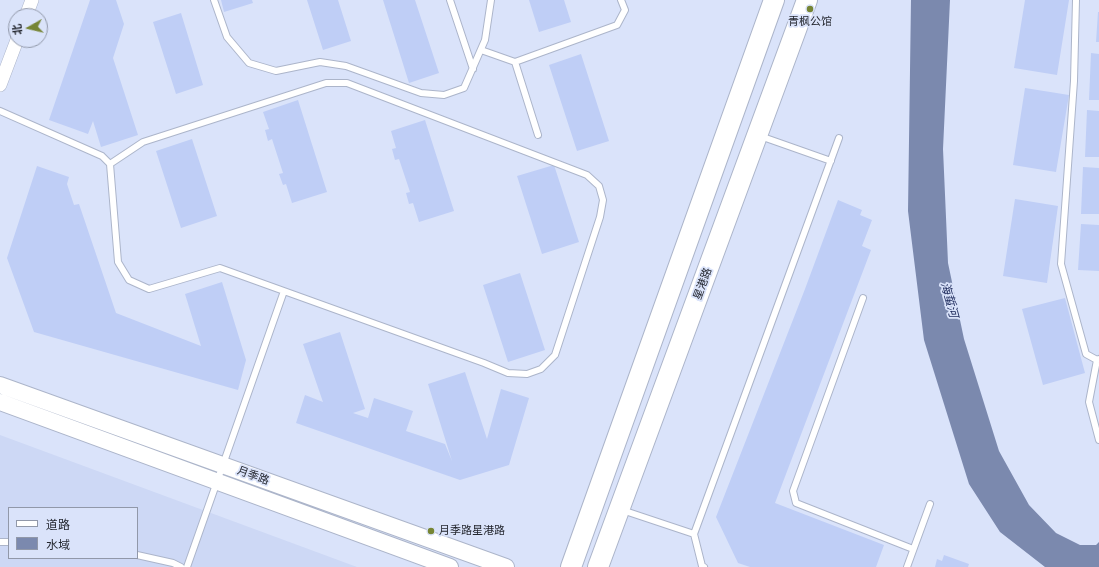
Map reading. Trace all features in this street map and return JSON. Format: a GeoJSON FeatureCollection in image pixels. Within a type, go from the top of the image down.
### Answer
{"type":"FeatureCollection","features":[{"type":"Feature","properties":{"kind":"main road"},"geometry":{"type":"LineString","coordinates":[[571,567],[774,0]]}},
{"type":"Feature","properties":{"kind":"main road","name":"星港路"},"geometry":{"type":"LineString","coordinates":[[598,567],[807,0]]}},
{"type":"Feature","properties":{"kind":"street"},"geometry":{"type":"LineString","coordinates":[[0,85],[14,48]]}},
{"type":"Feature","properties":{"kind":"street","name":"月季路"},"geometry":{"type":"LineString","coordinates":[[0,385],[506,567]]}},
{"type":"Feature","properties":{"kind":"street","name":"月季路"},"geometry":{"type":"LineString","coordinates":[[0,402],[450,567]]}},
{"type":"Feature","properties":{"kind":"lane"},"geometry":{"type":"LineString","coordinates":[[214,0],[227,36],[249,63],[276,71],[320,62],[346,66],[421,93],[444,95],[464,88],[485,40],[491,0]]}},
{"type":"Feature","properties":{"kind":"lane"},"geometry":{"type":"LineString","coordinates":[[450,0],[473,69]]}},
{"type":"Feature","properties":{"kind":"lane"},"geometry":{"type":"LineString","coordinates":[[481,50],[515,62],[617,25],[625,10],[622,0]]}},
{"type":"Feature","properties":{"kind":"lane"},"geometry":{"type":"LineString","coordinates":[[1076,0],[1074,81],[1061,264],[1086,354],[1098,359],[1089,402],[1099,440]]}},
{"type":"Feature","properties":{"kind":"lane"},"geometry":{"type":"LineString","coordinates":[[515,62],[538,135]]}},
{"type":"Feature","properties":{"kind":"lane"},"geometry":{"type":"LineString","coordinates":[[0,111],[102,156],[110,164],[118,262],[130,280],[149,289],[220,268],[508,373],[527,374],[541,369],[555,355],[600,217],[603,200],[599,186],[587,175],[347,83],[326,83],[143,142],[110,164]]}},
{"type":"Feature","properties":{"kind":"lane"},"geometry":{"type":"LineString","coordinates":[[757,135],[831,161]]}},
{"type":"Feature","properties":{"kind":"lane"},"geometry":{"type":"LineString","coordinates":[[704,567],[702,566],[694,534],[839,138]]}},
{"type":"Feature","properties":{"kind":"lane"},"geometry":{"type":"LineString","coordinates":[[187,567],[284,291]]}},
{"type":"Feature","properties":{"kind":"lane"},"geometry":{"type":"LineString","coordinates":[[863,298],[793,491],[796,503],[913,549]]}},
{"type":"Feature","properties":{"kind":"lane"},"geometry":{"type":"LineString","coordinates":[[907,567],[930,504]]}},
{"type":"Feature","properties":{"kind":"lane"},"geometry":{"type":"LineString","coordinates":[[619,509],[694,534]]}},
{"type":"Feature","properties":{"kind":"lane"},"geometry":{"type":"LineString","coordinates":[[138,555],[173,563],[181,567]]}},
{"type":"Feature","properties":{"kind":"shaded area"},"geometry":{"type":"Polygon","coordinates":[[[0,435],[357,567],[0,567],[0,435]]]}},
{"type":"Feature","properties":{"kind":"water","name":"海蜇河"},"geometry":{"type":"Polygon","coordinates":[[[911,0],[950,0],[943,149],[948,263],[964,339],[999,451],[1029,505],[1056,533],[1080,545],[1096,545],[1099,542],[1099,567],[1045,567],[1000,532],[969,484],[924,340],[908,211],[911,0]]]}},
{"type":"Feature","properties":{"kind":"building"},"geometry":{"type":"Polygon","coordinates":[[[90,0],[116,0],[124,24],[113,58],[138,135],[101,147],[93,121],[88,134],[49,120],[90,0]]]}},
{"type":"Feature","properties":{"kind":"building"},"geometry":{"type":"Polygon","coordinates":[[[221,0],[252,0],[253,3],[224,12],[221,0]]]}},
{"type":"Feature","properties":{"kind":"building"},"geometry":{"type":"Polygon","coordinates":[[[307,0],[338,0],[351,41],[323,50],[307,0]]]}},
{"type":"Feature","properties":{"kind":"building"},"geometry":{"type":"Polygon","coordinates":[[[383,0],[415,0],[439,73],[409,83],[383,0]]]}},
{"type":"Feature","properties":{"kind":"building"},"geometry":{"type":"Polygon","coordinates":[[[529,0],[564,0],[571,22],[539,32],[529,0]]]}},
{"type":"Feature","properties":{"kind":"building"},"geometry":{"type":"Polygon","coordinates":[[[1025,0],[1069,0],[1057,75],[1014,68],[1025,0]]]}},
{"type":"Feature","properties":{"kind":"building"},"geometry":{"type":"Polygon","coordinates":[[[1098,12],[1099,42],[1096,42],[1098,12]]]}},
{"type":"Feature","properties":{"kind":"building"},"geometry":{"type":"Polygon","coordinates":[[[181,13],[203,85],[176,94],[153,22],[181,13]]]}},
{"type":"Feature","properties":{"kind":"building"},"geometry":{"type":"Polygon","coordinates":[[[1091,53],[1099,54],[1099,100],[1089,100],[1091,53]]]}},
{"type":"Feature","properties":{"kind":"building"},"geometry":{"type":"Polygon","coordinates":[[[581,54],[609,141],[577,151],[549,65],[581,54]]]}},
{"type":"Feature","properties":{"kind":"building"},"geometry":{"type":"Polygon","coordinates":[[[1025,88],[1069,95],[1056,172],[1013,165],[1025,88]]]}},
{"type":"Feature","properties":{"kind":"building"},"geometry":{"type":"Polygon","coordinates":[[[298,100],[327,192],[292,203],[286,184],[283,185],[279,174],[283,173],[272,139],[268,141],[265,130],[269,129],[263,112],[298,100]]]}},
{"type":"Feature","properties":{"kind":"building"},"geometry":{"type":"Polygon","coordinates":[[[1087,110],[1099,111],[1099,157],[1085,157],[1087,110]]]}},
{"type":"Feature","properties":{"kind":"building"},"geometry":{"type":"Polygon","coordinates":[[[425,120],[454,211],[419,222],[413,203],[409,204],[406,193],[410,192],[399,159],[395,160],[392,149],[396,148],[391,131],[425,120]]]}},
{"type":"Feature","properties":{"kind":"building"},"geometry":{"type":"Polygon","coordinates":[[[192,139],[217,216],[181,228],[156,151],[192,139]]]}},
{"type":"Feature","properties":{"kind":"building"},"geometry":{"type":"Polygon","coordinates":[[[554,165],[579,242],[542,254],[517,176],[554,165]]]}},
{"type":"Feature","properties":{"kind":"building"},"geometry":{"type":"Polygon","coordinates":[[[37,166],[69,177],[67,184],[74,205],[79,204],[116,313],[201,346],[185,294],[222,282],[246,360],[238,390],[34,332],[7,258],[37,166]]]}},
{"type":"Feature","properties":{"kind":"building"},"geometry":{"type":"Polygon","coordinates":[[[1083,167],[1099,168],[1099,214],[1081,214],[1083,167]]]}},
{"type":"Feature","properties":{"kind":"building"},"geometry":{"type":"Polygon","coordinates":[[[1015,199],[1058,206],[1047,283],[1003,276],[1015,199]]]}},
{"type":"Feature","properties":{"kind":"building"},"geometry":{"type":"Polygon","coordinates":[[[838,200],[862,210],[860,215],[872,220],[862,246],[871,250],[775,503],[884,545],[876,567],[750,567],[738,563],[716,517],[838,200]]]}},
{"type":"Feature","properties":{"kind":"building"},"geometry":{"type":"Polygon","coordinates":[[[1081,224],[1099,225],[1099,271],[1078,270],[1081,224]]]}},
{"type":"Feature","properties":{"kind":"building"},"geometry":{"type":"Polygon","coordinates":[[[520,273],[545,350],[508,362],[483,285],[520,273]]]}},
{"type":"Feature","properties":{"kind":"building"},"geometry":{"type":"Polygon","coordinates":[[[1065,298],[1085,373],[1043,385],[1022,309],[1065,298]]]}},
{"type":"Feature","properties":{"kind":"building"},"geometry":{"type":"Polygon","coordinates":[[[340,332],[365,409],[353,413],[368,418],[374,398],[413,411],[406,431],[445,444],[452,461],[428,384],[465,372],[487,439],[501,389],[529,398],[509,465],[460,480],[296,423],[305,395],[323,402],[303,344],[340,332]]]}},
{"type":"Feature","properties":{"kind":"building"},"geometry":{"type":"Polygon","coordinates":[[[944,555],[969,564],[968,567],[935,567],[937,559],[942,561],[944,555]]]}},
{"type":"Feature","properties":{"kind":"place","name":"青枫公馆"},"geometry":{"type":"Point","coordinates":[810,9]}},
{"type":"Feature","properties":{"kind":"place","name":"月季路星港路"},"geometry":{"type":"Point","coordinates":[431,531]}}]}
